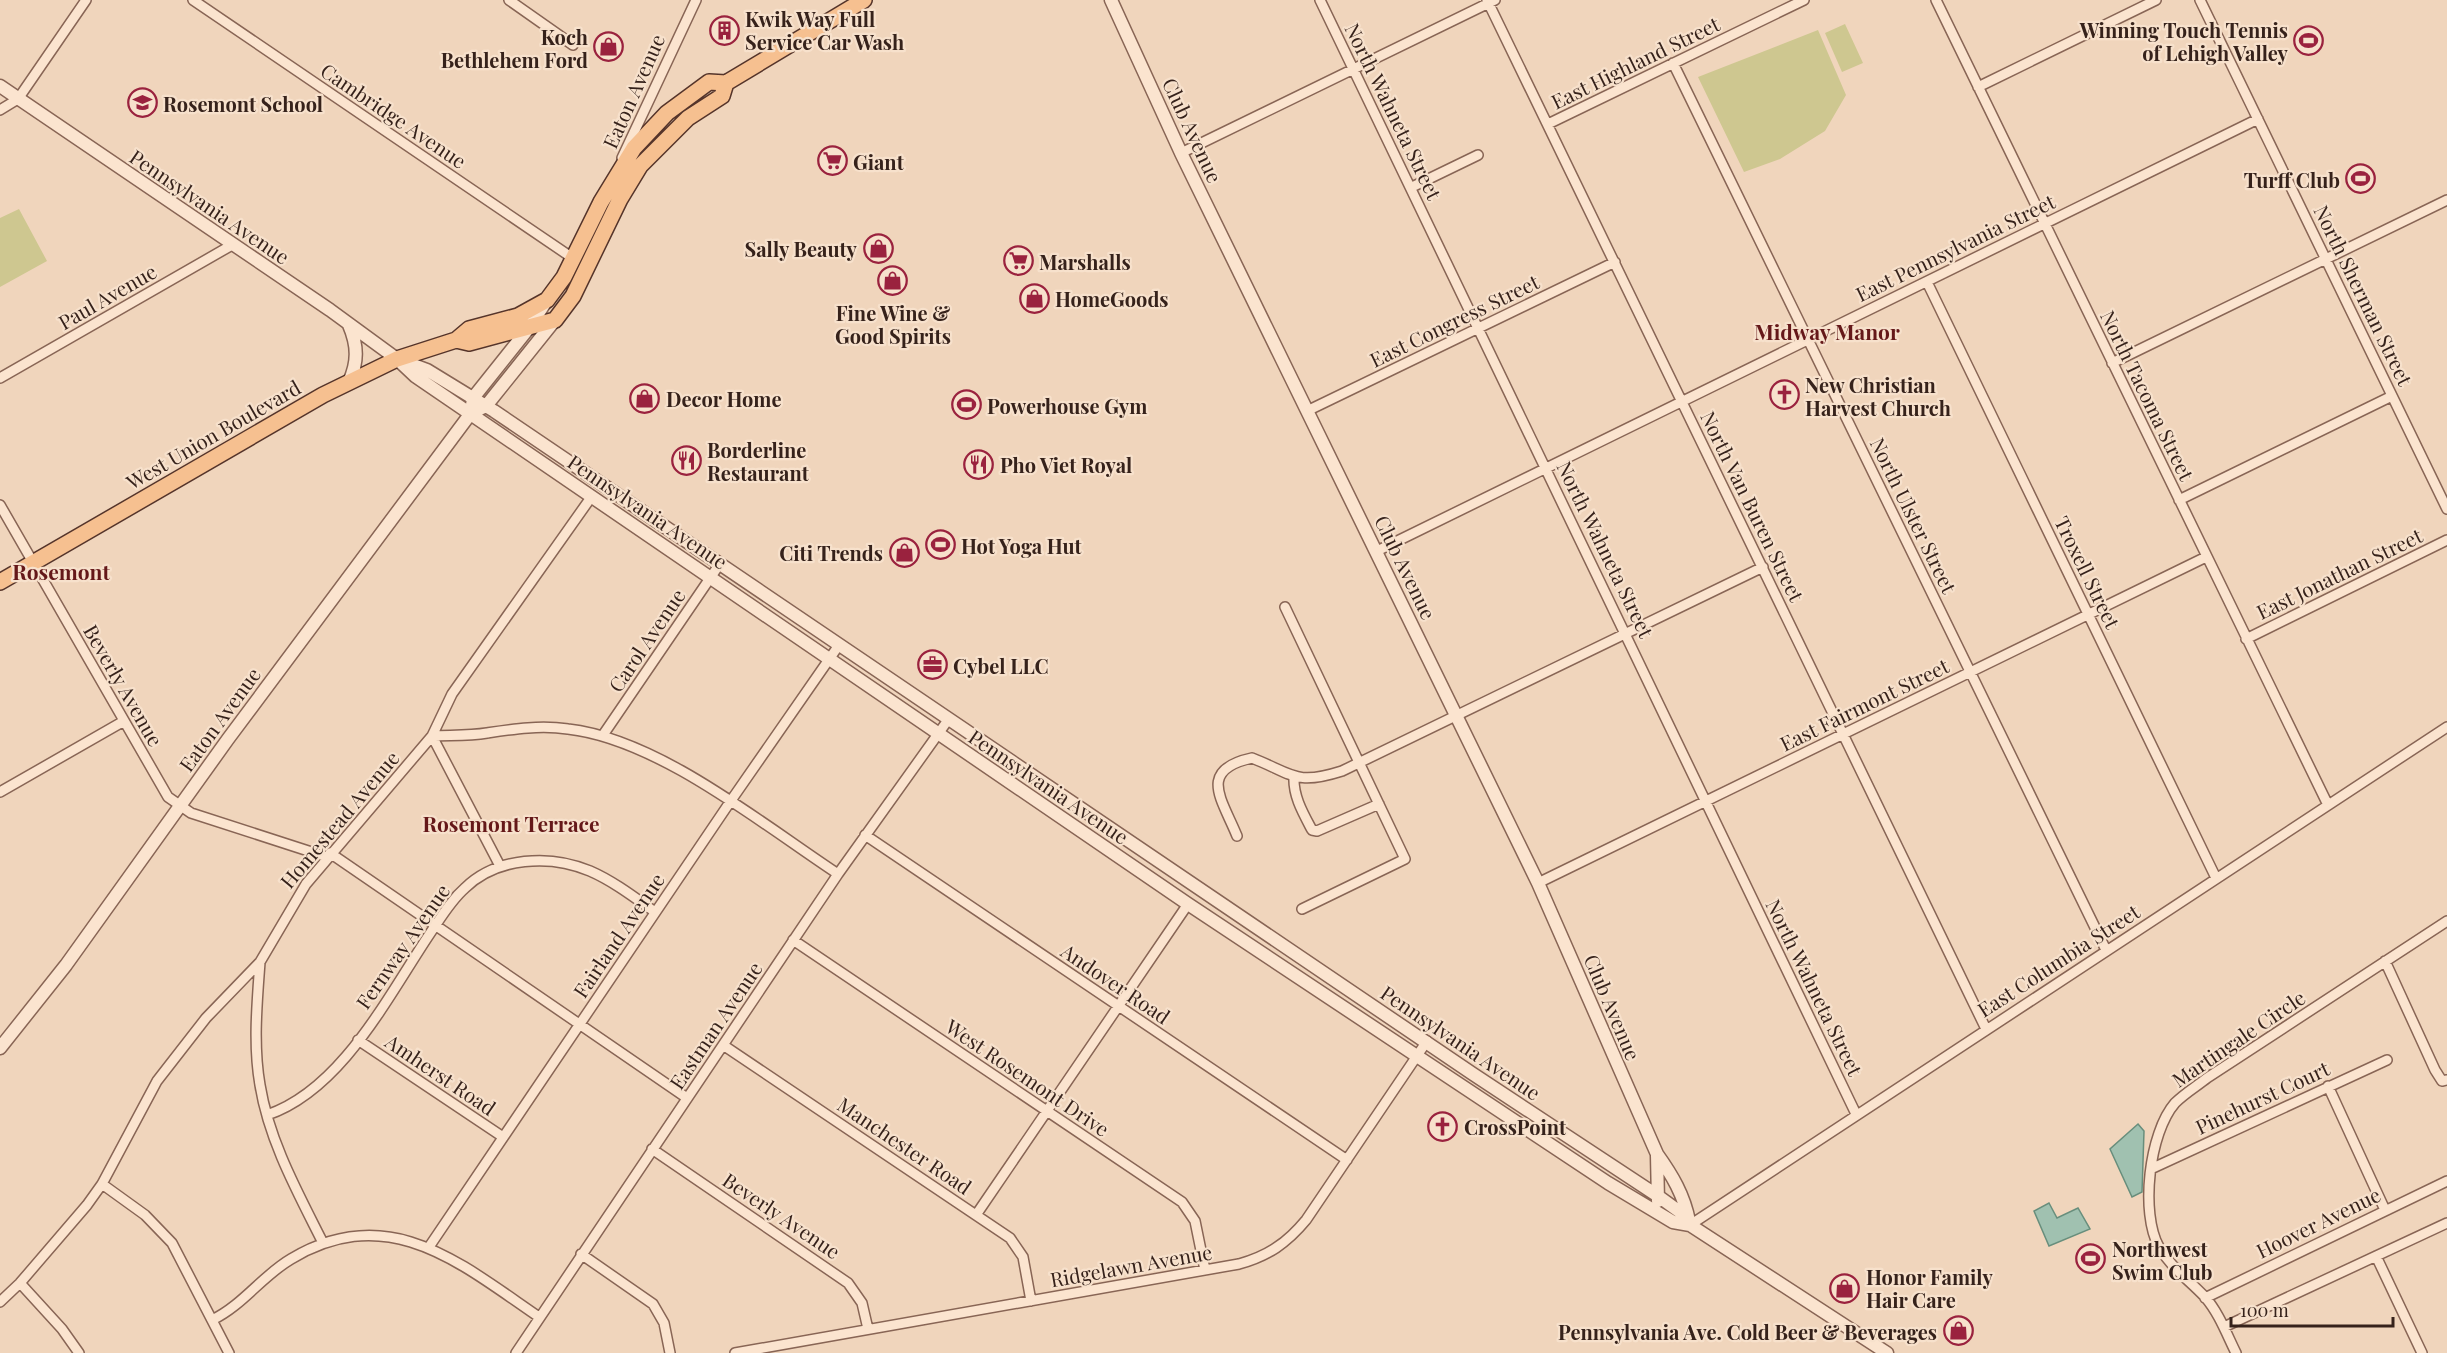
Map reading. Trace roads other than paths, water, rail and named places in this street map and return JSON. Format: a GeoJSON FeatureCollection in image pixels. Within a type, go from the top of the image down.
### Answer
{"type":"FeatureCollection","features":[{"type":"Feature","properties":{"kind":"main road","name":"West Union Boulevard"},"geometry":{"type":"LineString","coordinates":[[0,582],[323,395],[397,359],[456,340],[469,329],[518,316],[547,300],[574,259],[621,166],[667,113],[708,82],[726,83],[864,0]]}},
{"type":"Feature","properties":{"kind":"main road","name":"West Union Boulevard"},"geometry":{"type":"LineString","coordinates":[[456,340],[469,343],[555,320],[573,296],[620,199],[640,166],[688,118],[722,96],[726,83]]}},
{"type":"Feature","properties":{"kind":"street"},"geometry":{"type":"LineString","coordinates":[[0,110],[18,99],[86,0]]}},
{"type":"Feature","properties":{"kind":"street","name":"Cambridge Avenue"},"geometry":{"type":"LineString","coordinates":[[193,0],[574,259]]}},
{"type":"Feature","properties":{"kind":"street"},"geometry":{"type":"LineString","coordinates":[[509,0],[573,45]]}},
{"type":"Feature","properties":{"kind":"street","name":"Eaton Avenue"},"geometry":{"type":"LineString","coordinates":[[621,166],[630,138],[696,0]]}},
{"type":"Feature","properties":{"kind":"street","name":"Club Avenue"},"geometry":{"type":"LineString","coordinates":[[1111,0],[1181,153],[1309,410],[1538,883],[1657,1154],[1676,1183],[1686,1204],[1690,1225]]}},
{"type":"Feature","properties":{"kind":"street","name":"North Wahneta Street"},"geometry":{"type":"LineString","coordinates":[[1320,0],[1480,327],[1856,1114]]}},
{"type":"Feature","properties":{"kind":"street","name":"East Highland Street"},"geometry":{"type":"LineString","coordinates":[[1548,124],[1804,0]]}},
{"type":"Feature","properties":{"kind":"street","name":"North Tacoma Street"},"geometry":{"type":"LineString","coordinates":[[1936,0],[2328,805]]}},
{"type":"Feature","properties":{"kind":"street"},"geometry":{"type":"LineString","coordinates":[[1978,87],[2156,0]]}},
{"type":"Feature","properties":{"kind":"street","name":"North Sherman Street"},"geometry":{"type":"LineString","coordinates":[[2200,0],[2447,509]]}},
{"type":"Feature","properties":{"kind":"street"},"geometry":{"type":"LineString","coordinates":[[1181,153],[1490,1]]}},
{"type":"Feature","properties":{"kind":"street","name":"North Van Buren Street"},"geometry":{"type":"LineString","coordinates":[[1490,1],[1986,1029]]}},
{"type":"Feature","properties":{"kind":"street","name":"North Ulster Street"},"geometry":{"type":"LineString","coordinates":[[1674,63],[2106,950]]}},
{"type":"Feature","properties":{"kind":"street","name":"Pennsylvania Avenue"},"geometry":{"type":"LineString","coordinates":[[0,86],[348,324],[397,359],[415,376],[1188,904],[1416,1057],[1658,1214],[1673,1222],[1690,1225]]}},
{"type":"Feature","properties":{"kind":"street","name":"East Pennsylvania Street"},"geometry":{"type":"LineString","coordinates":[[1377,551],[1682,399],[1927,282],[2258,119]]}},
{"type":"Feature","properties":{"kind":"street"},"geometry":{"type":"LineString","coordinates":[[1412,187],[1478,154]]}},
{"type":"Feature","properties":{"kind":"street"},"geometry":{"type":"LineString","coordinates":[[2112,363],[2447,200]]}},
{"type":"Feature","properties":{"kind":"street","name":"Paul Avenue"},"geometry":{"type":"LineString","coordinates":[[0,378],[232,245]]}},
{"type":"Feature","properties":{"kind":"street","name":"East Congress Street"},"geometry":{"type":"LineString","coordinates":[[1309,410],[1615,262]]}},
{"type":"Feature","properties":{"kind":"street","name":"Troxell Street"},"geometry":{"type":"LineString","coordinates":[[1927,282],[2216,878]]}},
{"type":"Feature","properties":{"kind":"street"},"geometry":{"type":"LineString","coordinates":[[473,398],[547,300]]}},
{"type":"Feature","properties":{"kind":"street","name":"Eaton Avenue"},"geometry":{"type":"LineString","coordinates":[[0,1048],[66,965],[179,807],[471,413],[486,406],[555,320]]}},
{"type":"Feature","properties":{"kind":"street"},"geometry":{"type":"LineString","coordinates":[[348,324],[357,350],[355,367],[349,382]]}},
{"type":"Feature","properties":{"kind":"street","name":"Pennsylvania Avenue"},"geometry":{"type":"LineString","coordinates":[[397,359],[427,370],[486,406],[948,720],[1658,1197],[1680,1212],[1690,1225],[1887,1353]]}},
{"type":"Feature","properties":{"kind":"street"},"geometry":{"type":"LineString","coordinates":[[2178,500],[2392,396]]}},
{"type":"Feature","properties":{"kind":"street","name":"Eaton Avenue"},"geometry":{"type":"LineString","coordinates":[[471,413],[473,398]]}},
{"type":"Feature","properties":{"kind":"street","name":"Homestead Avenue"},"geometry":{"type":"LineString","coordinates":[[0,1302],[20,1283],[87,1205],[102,1184],[157,1081],[206,1018],[260,962],[286,914],[328,855],[432,736],[452,694],[592,496]]}},
{"type":"Feature","properties":{"kind":"street","name":"Beverly Avenue"},"geometry":{"type":"LineString","coordinates":[[0,505],[168,797],[179,807]]}},
{"type":"Feature","properties":{"kind":"street","name":"East Jonathan Street"},"geometry":{"type":"LineString","coordinates":[[2246,639],[2447,540]]}},
{"type":"Feature","properties":{"kind":"street","name":"East Fairmont Street"},"geometry":{"type":"LineString","coordinates":[[1538,883],[2206,557]]}},
{"type":"Feature","properties":{"kind":"street","name":"Carol Avenue"},"geometry":{"type":"LineString","coordinates":[[603,735],[719,565]]}},
{"type":"Feature","properties":{"kind":"street"},"geometry":{"type":"LineString","coordinates":[[1237,836],[1216,786],[1219,774],[1230,765],[1252,758],[1294,777],[1328,776],[1763,567]]}},
{"type":"Feature","properties":{"kind":"street"},"geometry":{"type":"LineString","coordinates":[[1285,607],[1405,859],[1302,909]]}},
{"type":"Feature","properties":{"kind":"street","name":"Fairland Avenue"},"geometry":{"type":"LineString","coordinates":[[429,1247],[839,645]]}},
{"type":"Feature","properties":{"kind":"street","name":"Eastman Avenue"},"geometry":{"type":"LineString","coordinates":[[516,1353],[580,1254],[838,874],[948,720]]}},
{"type":"Feature","properties":{"kind":"street"},"geometry":{"type":"LineString","coordinates":[[0,792],[124,721]]}},
{"type":"Feature","properties":{"kind":"street"},"geometry":{"type":"LineString","coordinates":[[500,866],[432,736],[547,727],[603,735],[647,752],[730,802],[838,874]]}},
{"type":"Feature","properties":{"kind":"street","name":"East Columbia Street"},"geometry":{"type":"LineString","coordinates":[[1690,1225],[2447,727]]}},
{"type":"Feature","properties":{"kind":"street"},"geometry":{"type":"LineString","coordinates":[[1294,777],[1294,791],[1312,830],[1317,831],[1379,804]]}},
{"type":"Feature","properties":{"kind":"street"},"geometry":{"type":"LineString","coordinates":[[179,807],[328,855],[687,1098]]}},
{"type":"Feature","properties":{"kind":"street","name":"Andover Road"},"geometry":{"type":"LineString","coordinates":[[865,835],[1347,1160]]}},
{"type":"Feature","properties":{"kind":"street","name":"Fernway Avenue"},"geometry":{"type":"LineString","coordinates":[[267,1114],[287,1107],[316,1089],[339,1067],[436,926],[466,887],[500,866],[538,861],[577,866],[608,880],[655,912]]}},
{"type":"Feature","properties":{"kind":"street"},"geometry":{"type":"LineString","coordinates":[[976,1215],[1188,904]]}},
{"type":"Feature","properties":{"kind":"street","name":"Martingale Circle"},"geometry":{"type":"LineString","coordinates":[[2236,1353],[2224,1327],[2205,1298],[2170,1264],[2151,1229],[2149,1209],[2154,1153],[2162,1126],[2175,1104],[2189,1091],[2447,921]]}},
{"type":"Feature","properties":{"kind":"street","name":"West Rosemont Drive"},"geometry":{"type":"LineString","coordinates":[[793,940],[1182,1202],[1195,1221],[1204,1270]]}},
{"type":"Feature","properties":{"kind":"street"},"geometry":{"type":"LineString","coordinates":[[2385,961],[2444,1080]]}},
{"type":"Feature","properties":{"kind":"street"},"geometry":{"type":"LineString","coordinates":[[260,962],[257,1059],[267,1114],[285,1165],[323,1243]]}},
{"type":"Feature","properties":{"kind":"street","name":"Amherst Road"},"geometry":{"type":"LineString","coordinates":[[358,1040],[503,1137]]}},
{"type":"Feature","properties":{"kind":"street","name":"Ridgelawn Avenue"},"geometry":{"type":"LineString","coordinates":[[735,1353],[1257,1259],[1281,1246],[1306,1220],[1427,1041]]}},
{"type":"Feature","properties":{"kind":"street","name":"Manchester Road"},"geometry":{"type":"LineString","coordinates":[[723,1044],[1010,1238],[1018,1246],[1023,1257],[1031,1301]]}},
{"type":"Feature","properties":{"kind":"street","name":"Pinehurst Court"},"geometry":{"type":"LineString","coordinates":[[2153,1168],[2387,1060]]}},
{"type":"Feature","properties":{"kind":"street"},"geometry":{"type":"LineString","coordinates":[[2328,1086],[2385,1210]]}},
{"type":"Feature","properties":{"kind":"street","name":"Beverly Avenue"},"geometry":{"type":"LineString","coordinates":[[652,1149],[848,1283],[862,1303],[868,1329]]}},
{"type":"Feature","properties":{"kind":"street","name":"Club Avenue"},"geometry":{"type":"LineString","coordinates":[[1657,1154],[1658,1214]]}},
{"type":"Feature","properties":{"kind":"street","name":"Hoover Avenue"},"geometry":{"type":"LineString","coordinates":[[2205,1298],[2447,1181]]}},
{"type":"Feature","properties":{"kind":"street"},"geometry":{"type":"LineString","coordinates":[[102,1184],[145,1215],[164,1233],[182,1259],[229,1353]]}},
{"type":"Feature","properties":{"kind":"street"},"geometry":{"type":"LineString","coordinates":[[2224,1327],[2447,1223]]}},
{"type":"Feature","properties":{"kind":"street"},"geometry":{"type":"LineString","coordinates":[[212,1320],[238,1305],[262,1281],[289,1260],[323,1243],[351,1237],[380,1236],[429,1247],[458,1262],[539,1317]]}},
{"type":"Feature","properties":{"kind":"street"},"geometry":{"type":"LineString","coordinates":[[580,1254],[653,1304],[664,1323],[670,1353]]}},
{"type":"Feature","properties":{"kind":"street"},"geometry":{"type":"LineString","coordinates":[[2376,1256],[2422,1353]]}},
{"type":"Feature","properties":{"kind":"street"},"geometry":{"type":"LineString","coordinates":[[20,1283],[62,1329],[79,1353]]}},
{"type":"Feature","properties":{"kind":"place","name":"Kwik Way Full Service Car Wash"},"geometry":{"type":"Point","coordinates":[724,30]}},
{"type":"Feature","properties":{"kind":"place","name":"Winning Touch Tennis of Lehigh Valley"},"geometry":{"type":"Point","coordinates":[2309,41]}},
{"type":"Feature","properties":{"kind":"place","name":"Koch Bethlehem Ford"},"geometry":{"type":"Point","coordinates":[609,47]}},
{"type":"Feature","properties":{"kind":"place","name":"Rosemont School"},"geometry":{"type":"Point","coordinates":[142,103]}},
{"type":"Feature","properties":{"kind":"place","name":"Giant"},"geometry":{"type":"Point","coordinates":[832,161]}},
{"type":"Feature","properties":{"kind":"place","name":"Turff Club"},"geometry":{"type":"Point","coordinates":[2361,179]}},
{"type":"Feature","properties":{"kind":"place","name":"Sally Beauty"},"geometry":{"type":"Point","coordinates":[878,248]}},
{"type":"Feature","properties":{"kind":"place","name":"Marshalls"},"geometry":{"type":"Point","coordinates":[1018,261]}},
{"type":"Feature","properties":{"kind":"place","name":"Fine Wine & Good Spirits"},"geometry":{"type":"Point","coordinates":[893,281]}},
{"type":"Feature","properties":{"kind":"place","name":"HomeGoods"},"geometry":{"type":"Point","coordinates":[1034,298]}},
{"type":"Feature","properties":{"kind":"place","name":"New Christian Harvest Church"},"geometry":{"type":"Point","coordinates":[1784,395]}},
{"type":"Feature","properties":{"kind":"place","name":"Decor Home"},"geometry":{"type":"Point","coordinates":[645,398]}},
{"type":"Feature","properties":{"kind":"place","name":"Powerhouse Gym"},"geometry":{"type":"Point","coordinates":[966,405]}},
{"type":"Feature","properties":{"kind":"place","name":"Borderline Restaurant"},"geometry":{"type":"Point","coordinates":[686,461]}},
{"type":"Feature","properties":{"kind":"place","name":"Pho Viet Royal"},"geometry":{"type":"Point","coordinates":[979,464]}},
{"type":"Feature","properties":{"kind":"place","name":"Hot Yoga Hut"},"geometry":{"type":"Point","coordinates":[940,545]}},
{"type":"Feature","properties":{"kind":"place","name":"Citi Trends"},"geometry":{"type":"Point","coordinates":[904,552]}},
{"type":"Feature","properties":{"kind":"place","name":"Cybel LLC"},"geometry":{"type":"Point","coordinates":[932,665]}},
{"type":"Feature","properties":{"kind":"place","name":"CrossPoint"},"geometry":{"type":"Point","coordinates":[1443,1126]}},
{"type":"Feature","properties":{"kind":"place","name":"Northwest Swim Club"},"geometry":{"type":"Point","coordinates":[2091,1259]}},
{"type":"Feature","properties":{"kind":"place","name":"Honor Family Hair Care"},"geometry":{"type":"Point","coordinates":[1845,1288]}},
{"type":"Feature","properties":{"kind":"place","name":"Pennsylvania Ave. Cold Beer & Beverages"},"geometry":{"type":"Point","coordinates":[1958,1331]}},
{"type":"Feature","properties":{"kind":"district","name":"Midway Manor"},"geometry":{"type":"Point","coordinates":[1827,331]}},
{"type":"Feature","properties":{"kind":"district","name":"Rosemont"},"geometry":{"type":"Point","coordinates":[61,571]}},
{"type":"Feature","properties":{"kind":"district","name":"Rosemont Terrace"},"geometry":{"type":"Point","coordinates":[511,823]}}]}
